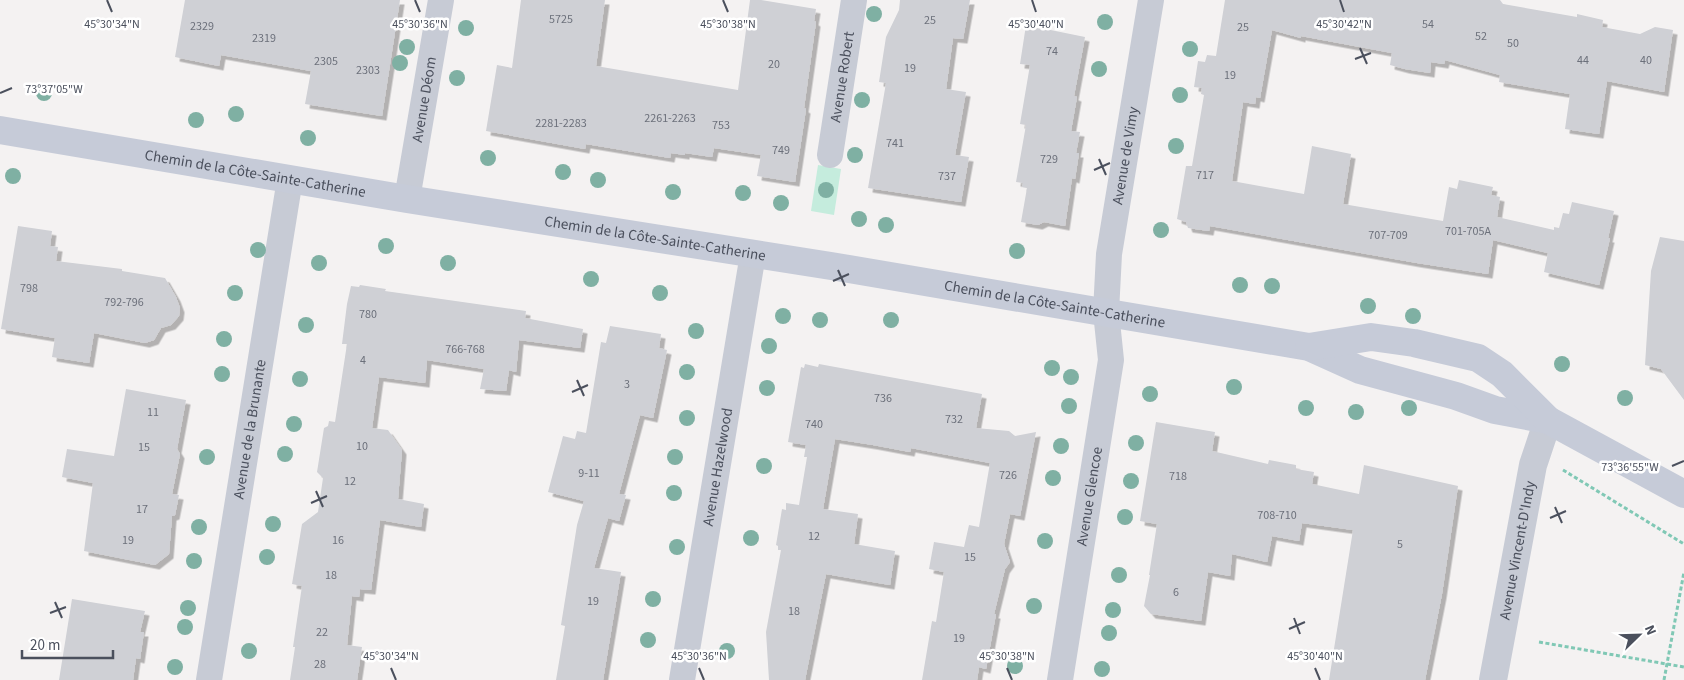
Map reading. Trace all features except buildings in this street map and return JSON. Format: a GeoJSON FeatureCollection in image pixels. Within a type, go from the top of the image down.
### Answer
{"type":"FeatureCollection","features":[{"type":"Feature","properties":{"kind":"main road","name":"Chemin de la Côte-Sainte-Catherine"},"geometry":{"type":"LineString","coordinates":[[0,130],[407,199],[831,266],[1309,347],[1360,370],[1456,396],[1495,410],[1548,420]]}},
{"type":"Feature","properties":{"kind":"main road","name":"Chemin de la Côte-Sainte-Catherine"},"geometry":{"type":"LineString","coordinates":[[1309,347],[1371,337],[1414,343],[1478,358],[1502,374],[1548,420],[1684,494]]}},
{"type":"Feature","properties":{"kind":"street","name":"Avenue Déom"},"geometry":{"type":"LineString","coordinates":[[407,199],[441,0]]}},
{"type":"Feature","properties":{"kind":"street","name":"Avenue Robert"},"geometry":{"type":"LineString","coordinates":[[830,155],[854,0]]}},
{"type":"Feature","properties":{"kind":"street","name":"Avenue de Vimy"},"geometry":{"type":"LineString","coordinates":[[1106,312],[1109,254],[1151,0]]}},
{"type":"Feature","properties":{"kind":"street","name":"Avenue de la Brunante"},"geometry":{"type":"LineString","coordinates":[[209,680],[290,178]]}},
{"type":"Feature","properties":{"kind":"street","name":"Avenue Hazelwood"},"geometry":{"type":"LineString","coordinates":[[682,680],[753,254]]}},
{"type":"Feature","properties":{"kind":"street","name":"Avenue Glencoe"},"geometry":{"type":"LineString","coordinates":[[1060,680],[1109,374],[1110,360],[1106,312]]}},
{"type":"Feature","properties":{"kind":"street","name":"Avenue Vincent-D'Indy"},"geometry":{"type":"LineString","coordinates":[[1493,680],[1525,506],[1537,454],[1548,420]]}},
{"type":"Feature","properties":{"kind":"path"},"geometry":{"type":"LineString","coordinates":[[1537,454],[1684,544]]}},
{"type":"Feature","properties":{"kind":"path"},"geometry":{"type":"LineString","coordinates":[[1664,680],[1684,572]]}},
{"type":"Feature","properties":{"kind":"path"},"geometry":{"type":"LineString","coordinates":[[1538,642],[1684,667]]}},
{"type":"Feature","properties":{"kind":"green space"},"geometry":{"type":"Polygon","coordinates":[[[818,165],[841,169],[834,215],[811,211],[818,165]]]}}]}
